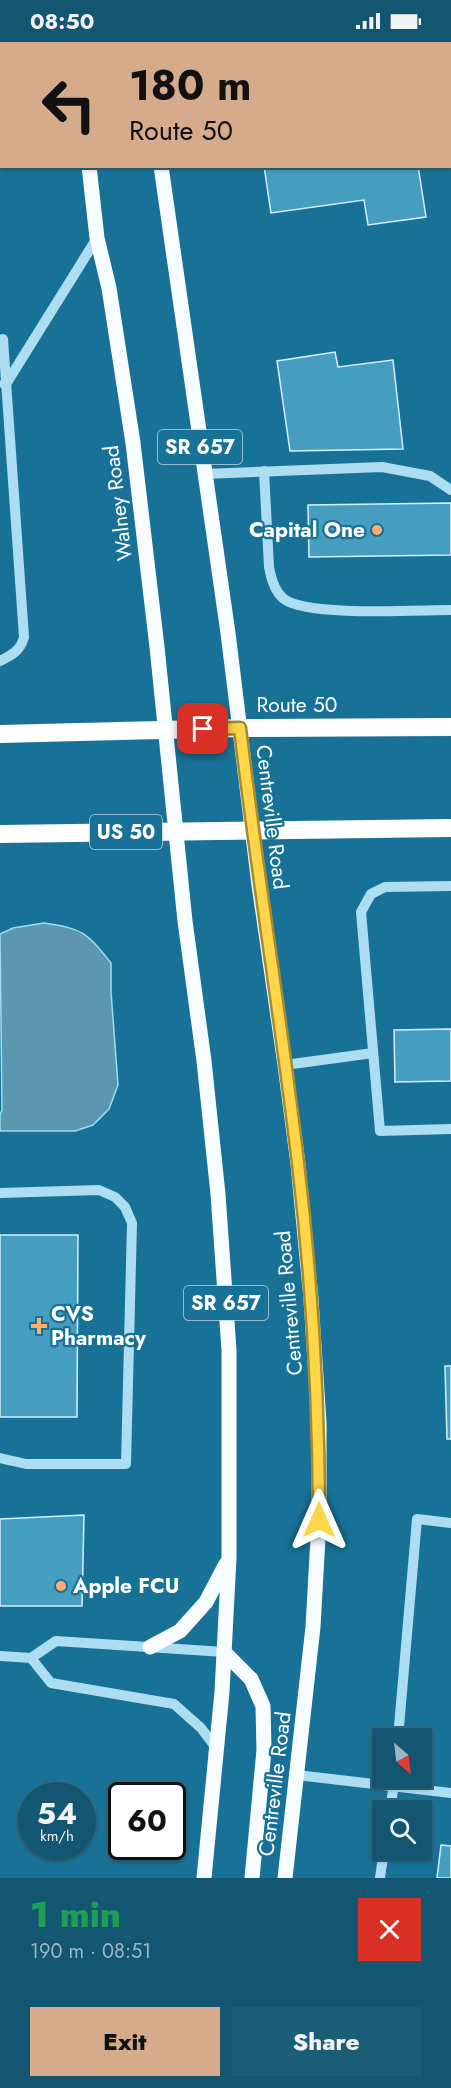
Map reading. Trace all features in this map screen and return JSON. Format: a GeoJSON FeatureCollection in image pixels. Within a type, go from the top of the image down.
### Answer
{"type":"FeatureCollection","features":[{"type":"Feature","properties":{"kind":"highway","name":"Route 50"},"geometry":{"type":"LineString","coordinates":[[0,734],[240,728],[451,727]]}},
{"type":"Feature","properties":{"kind":"highway","name":"US 50"},"geometry":{"type":"LineString","coordinates":[[0,834],[451,828]]}},
{"type":"Feature","properties":{"kind":"main road","name":"Walney Road"},"geometry":{"type":"LineString","coordinates":[[89,168],[97,238],[109,288],[133,443],[166,730]]}},
{"type":"Feature","properties":{"kind":"main road","name":"SR 657"},"geometry":{"type":"LineString","coordinates":[[160,168],[240,728]]}},
{"type":"Feature","properties":{"kind":"main road","name":"Centreville Road"},"geometry":{"type":"LineString","coordinates":[[240,728],[298,1164],[312,1299],[319,1423],[319,1520],[314,1615],[285,1878]]}},
{"type":"Feature","properties":{"kind":"main road","name":"SR 657"},"geometry":{"type":"LineString","coordinates":[[166,730],[175,832],[218,1194],[229,1350],[229,1558],[217,1749],[204,1878]]}},
{"type":"Feature","properties":{"kind":"main road"},"geometry":{"type":"LineString","coordinates":[[150,1647],[180,1631],[206,1602],[229,1558]]}},
{"type":"Feature","properties":{"kind":"main road"},"geometry":{"type":"LineString","coordinates":[[224,1652],[251,1679],[263,1706],[264,1750],[252,1878]]}},
{"type":"Feature","properties":{"kind":"lane"},"geometry":{"type":"LineString","coordinates":[[3,384],[97,238]]}},
{"type":"Feature","properties":{"kind":"lane"},"geometry":{"type":"LineString","coordinates":[[0,340],[3,339],[3,384],[24,637],[22,645],[13,654],[0,661]]}},
{"type":"Feature","properties":{"kind":"lane"},"geometry":{"type":"LineString","coordinates":[[204,474],[382,467],[430,476],[451,490]]}},
{"type":"Feature","properties":{"kind":"lane"},"geometry":{"type":"LineString","coordinates":[[264,471],[268,567],[272,581],[283,599],[297,606],[331,610],[451,610]]}},
{"type":"Feature","properties":{"kind":"lane"},"geometry":{"type":"LineString","coordinates":[[451,886],[384,886],[371,894],[360,912],[380,1131],[451,1129]]}},
{"type":"Feature","properties":{"kind":"lane"},"geometry":{"type":"LineString","coordinates":[[285,1065],[373,1053]]}},
{"type":"Feature","properties":{"kind":"lane"},"geometry":{"type":"LineString","coordinates":[[0,1193],[99,1190],[115,1197],[125,1207],[132,1223],[126,1464],[26,1464],[0,1458]]}},
{"type":"Feature","properties":{"kind":"lane"},"geometry":{"type":"LineString","coordinates":[[399,1728],[417,1519],[451,1523]]}},
{"type":"Feature","properties":{"kind":"lane"},"geometry":{"type":"LineString","coordinates":[[0,1656],[31,1658],[56,1641],[224,1652]]}},
{"type":"Feature","properties":{"kind":"lane"},"geometry":{"type":"LineString","coordinates":[[31,1658],[51,1683],[174,1704],[201,1728],[217,1749]]}},
{"type":"Feature","properties":{"kind":"lane"},"geometry":{"type":"LineString","coordinates":[[297,1774],[372,1780]]}},
{"type":"Feature","properties":{"kind":"lane"},"geometry":{"type":"LineString","coordinates":[[425,1788],[451,1793]]}},
{"type":"Feature","properties":{"kind":"lane"},"geometry":{"type":"LineString","coordinates":[[380,1878],[383,1860]]}},
{"type":"Feature","properties":{"kind":"water"},"geometry":{"type":"Polygon","coordinates":[[[44,923],[68,927],[83,934],[111,963],[118,1085],[109,1109],[93,1125],[75,1131],[0,1131],[2,1110],[0,934],[13,928],[44,923]]]}},
{"type":"Feature","properties":{"kind":"building"},"geometry":{"type":"Polygon","coordinates":[[[264,168],[418,168],[426,217],[368,225],[364,200],[271,213],[264,168]]]}},
{"type":"Feature","properties":{"kind":"building"},"geometry":{"type":"Polygon","coordinates":[[[335,352],[338,367],[393,360],[403,449],[290,451],[277,361],[335,352]]]}},
{"type":"Feature","properties":{"kind":"building"},"geometry":{"type":"Polygon","coordinates":[[[451,503],[451,555],[309,557],[308,505],[451,503]]]}},
{"type":"Feature","properties":{"kind":"building"},"geometry":{"type":"Polygon","coordinates":[[[451,1029],[451,1081],[395,1082],[394,1030],[451,1029]]]}},
{"type":"Feature","properties":{"kind":"building","name":"CVS Pharmacy"},"geometry":{"type":"Polygon","coordinates":[[[0,1235],[78,1235],[77,1417],[0,1417],[0,1235]]]}},
{"type":"Feature","properties":{"kind":"building"},"geometry":{"type":"Polygon","coordinates":[[[445,1366],[451,1366],[451,1439],[447,1439],[445,1366]]]}},
{"type":"Feature","properties":{"kind":"building"},"geometry":{"type":"Polygon","coordinates":[[[84,1515],[82,1606],[0,1606],[0,1519],[84,1515]]]}},
{"type":"Feature","properties":{"kind":"building"},"geometry":{"type":"Polygon","coordinates":[[[441,1845],[451,1846],[451,1878],[437,1878],[441,1845]]]}},
{"type":"Feature","properties":{"kind":"place","name":"Capital One"},"geometry":{"type":"Point","coordinates":[377,530]}},
{"type":"Feature","properties":{"kind":"place","name":"CVS Pharmacy"},"geometry":{"type":"Point","coordinates":[39,1326]}},
{"type":"Feature","properties":{"kind":"place","name":"Apple FCU"},"geometry":{"type":"Point","coordinates":[61,1586]}},
{"type":"Feature","properties":{"kind":"route"},"geometry":{"type":"LineString","coordinates":[[203,729],[240,728],[254,848],[298,1164],[312,1299],[319,1423],[319,1520]]}}]}
